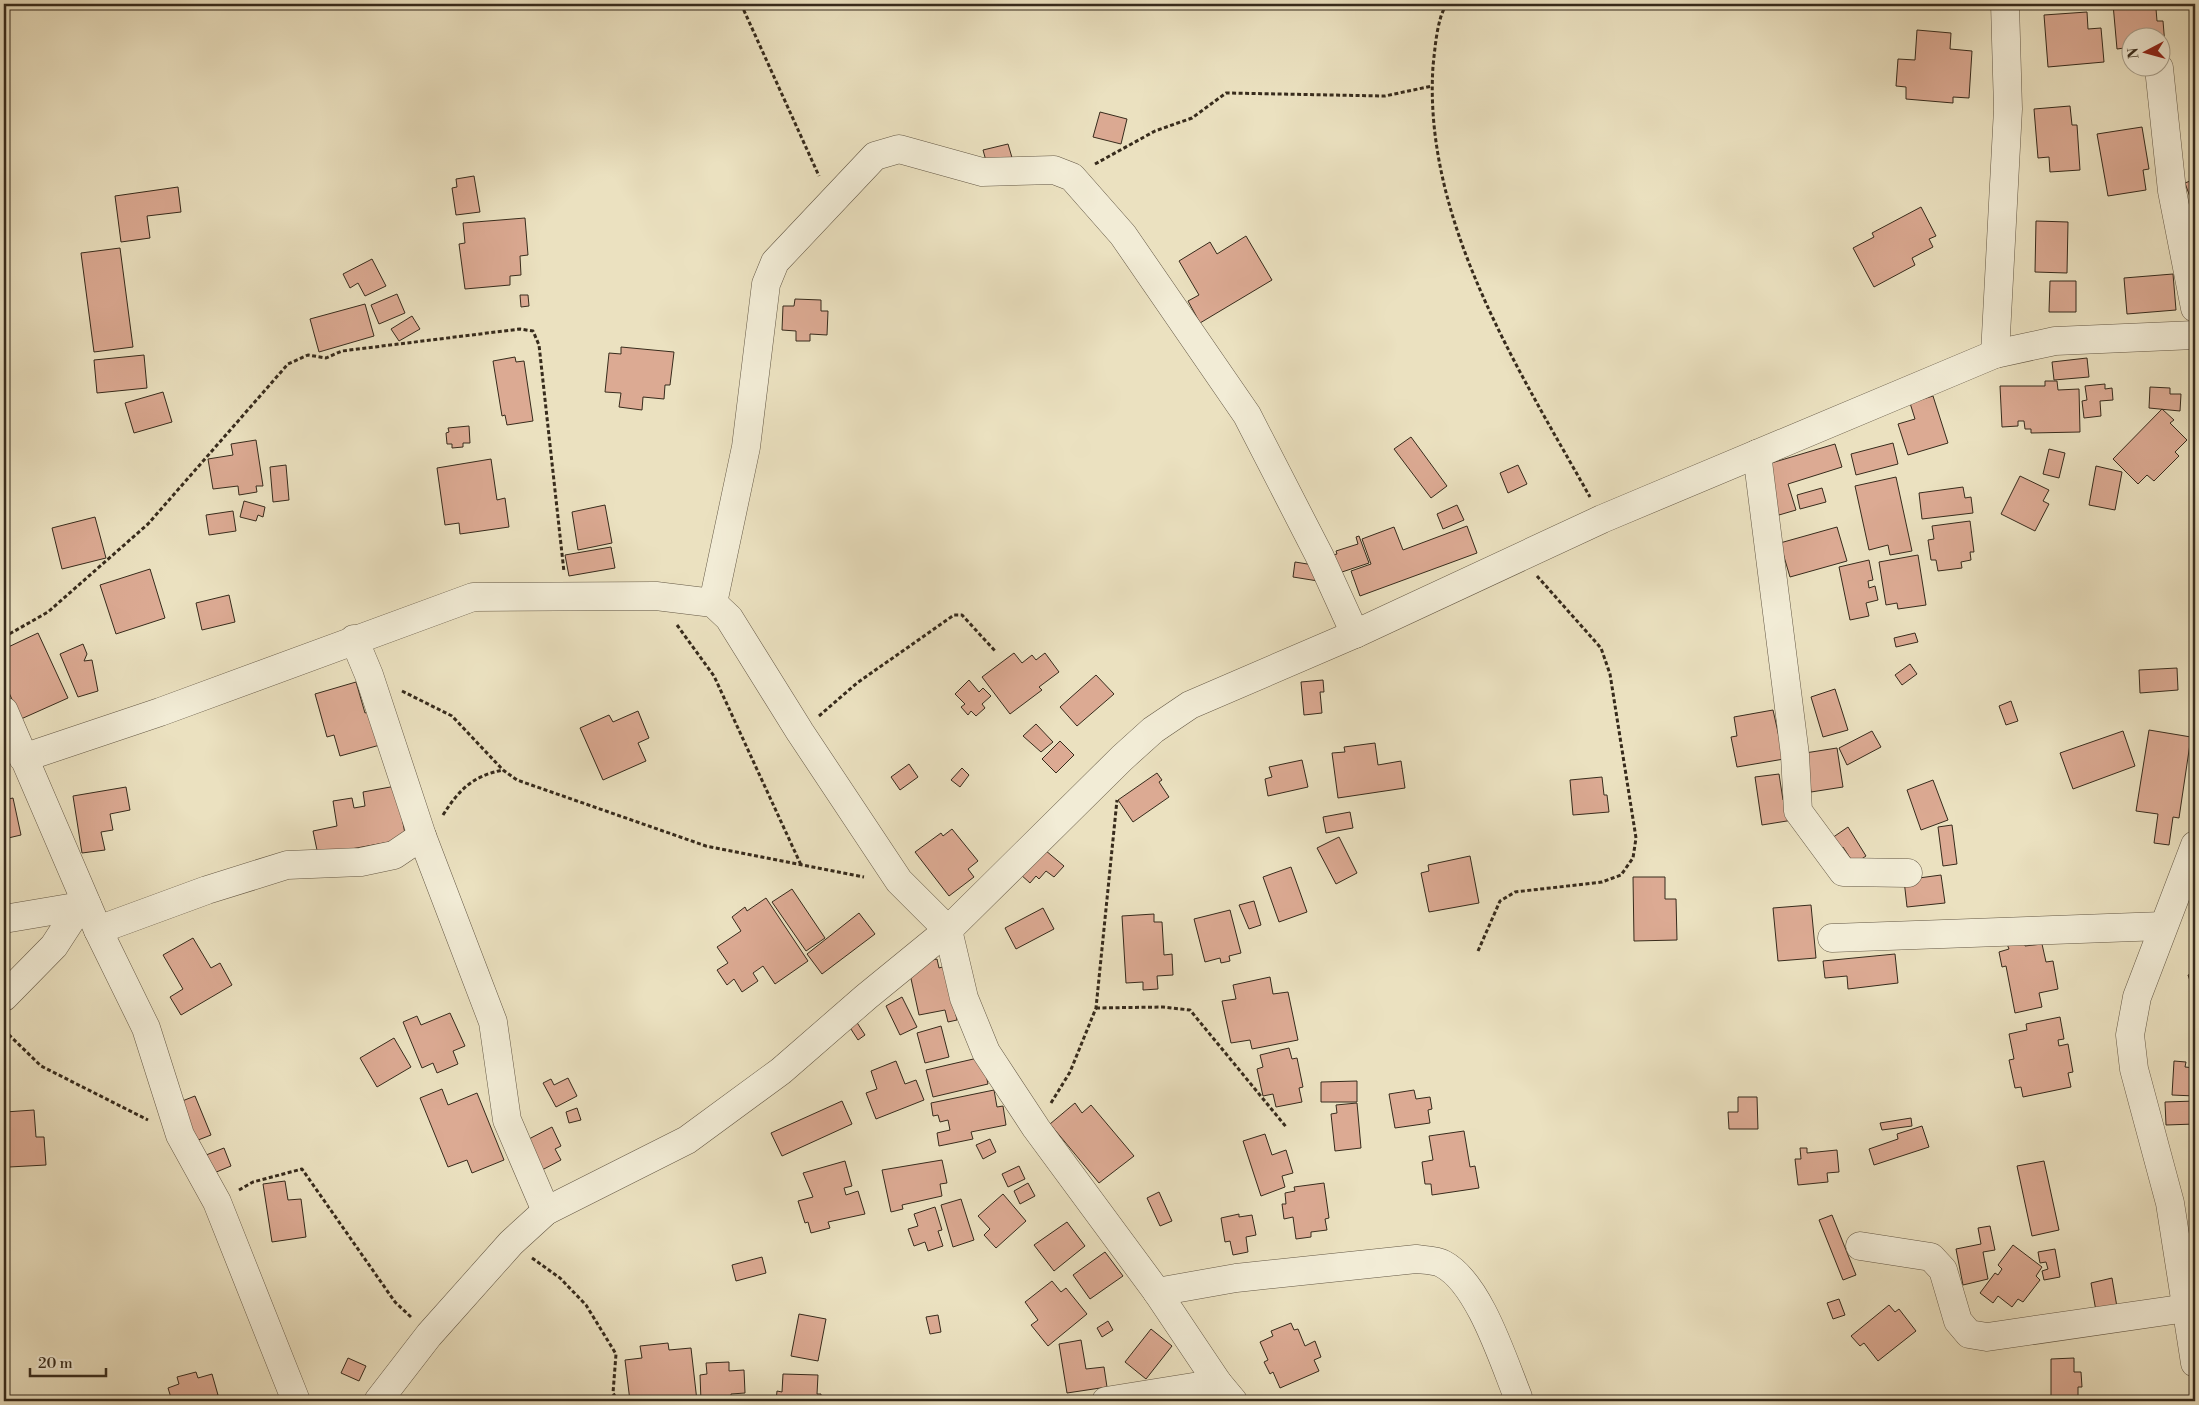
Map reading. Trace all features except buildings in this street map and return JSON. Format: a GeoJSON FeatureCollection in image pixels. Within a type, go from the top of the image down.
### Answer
{"type":"FeatureCollection","features":[{"type":"Feature","properties":{"kind":"street"},"geometry":{"type":"LineString","coordinates":[[1995,354],[2008,109],[2005,4]]}},
{"type":"Feature","properties":{"kind":"street"},"geometry":{"type":"LineString","coordinates":[[2160,78],[2172,191],[2195,308]]}},
{"type":"Feature","properties":{"kind":"street"},"geometry":{"type":"LineString","coordinates":[[713,603],[746,447],[766,284],[775,262],[830,202],[875,156],[898,149],[982,172],[1054,170],[1072,177],[1123,235],[1246,414],[1320,557],[1355,634]]}},
{"type":"Feature","properties":{"kind":"street"},"geometry":{"type":"LineString","coordinates":[[378,1401],[429,1335],[512,1244],[546,1211],[687,1140],[781,1071],[866,997],[948,930],[1122,758],[1153,730],[1190,706],[1355,634],[1602,519],[1995,354],[2055,341],[2195,335]]}},
{"type":"Feature","properties":{"kind":"street"},"geometry":{"type":"LineString","coordinates":[[1757,454],[1795,755],[1798,811],[1843,872],[1908,874]]}},
{"type":"Feature","properties":{"kind":"street"},"geometry":{"type":"LineString","coordinates":[[23,758],[160,712],[472,597],[656,596],[713,603],[729,618],[800,732],[900,882],[948,930],[964,998],[986,1052],[1036,1128],[1157,1292],[1225,1392],[1106,1401]]}},
{"type":"Feature","properties":{"kind":"street"},"geometry":{"type":"LineString","coordinates":[[354,639],[369,675],[423,839],[493,1022],[507,1120],[546,1211]]}},
{"type":"Feature","properties":{"kind":"street"},"geometry":{"type":"LineString","coordinates":[[4,711],[84,905],[146,1028],[180,1135],[216,1202],[296,1401]]}},
{"type":"Feature","properties":{"kind":"street"},"geometry":{"type":"LineString","coordinates":[[98,930],[207,890],[287,865],[361,862],[394,855],[423,839]]}},
{"type":"Feature","properties":{"kind":"street"},"geometry":{"type":"LineString","coordinates":[[2195,845],[2189,876],[2163,926],[2137,996],[2130,1035],[2134,1069],[2170,1203],[2195,1363]]}},
{"type":"Feature","properties":{"kind":"street"},"geometry":{"type":"LineString","coordinates":[[4,919],[84,905]]}},
{"type":"Feature","properties":{"kind":"street"},"geometry":{"type":"LineString","coordinates":[[4,998],[54,946],[84,905]]}},
{"type":"Feature","properties":{"kind":"street"},"geometry":{"type":"LineString","coordinates":[[1832,938],[2163,926]]}},
{"type":"Feature","properties":{"kind":"street"},"geometry":{"type":"LineString","coordinates":[[1860,1246],[1931,1257],[1943,1270],[1958,1321],[1969,1334],[1987,1337],[2187,1308]]}},
{"type":"Feature","properties":{"kind":"street"},"geometry":{"type":"LineString","coordinates":[[1157,1292],[1236,1278],[1407,1260],[1442,1263],[1462,1278],[1485,1317],[1518,1397]]}},
{"type":"Feature","properties":{"kind":"path"},"geometry":{"type":"LineString","coordinates":[[741,4],[830,202]]}},
{"type":"Feature","properties":{"kind":"path"},"geometry":{"type":"LineString","coordinates":[[1447,4],[1435,43],[1432,86],[1436,150],[1448,201],[1483,295],[1528,387],[1602,519]]}},
{"type":"Feature","properties":{"kind":"path"},"geometry":{"type":"LineString","coordinates":[[1072,177],[1155,131],[1192,118],[1226,93],[1385,96],[1432,86]]}},
{"type":"Feature","properties":{"kind":"path"},"geometry":{"type":"LineString","coordinates":[[4,637],[48,612],[148,524],[288,364],[308,355],[326,358],[342,351],[520,330],[532,332],[539,345],[566,595]]}},
{"type":"Feature","properties":{"kind":"path"},"geometry":{"type":"LineString","coordinates":[[1478,950],[1500,901],[1515,892],[1602,882],[1621,875],[1633,858],[1636,838],[1610,674],[1601,648],[1520,557]]}},
{"type":"Feature","properties":{"kind":"path"},"geometry":{"type":"LineString","coordinates":[[656,596],[714,676],[801,865]]}},
{"type":"Feature","properties":{"kind":"path"},"geometry":{"type":"LineString","coordinates":[[800,732],[857,683],[954,615],[962,615],[996,652]]}},
{"type":"Feature","properties":{"kind":"path"},"geometry":{"type":"LineString","coordinates":[[369,675],[452,716],[503,770],[516,780],[706,846],[847,875],[900,882]]}},
{"type":"Feature","properties":{"kind":"path"},"geometry":{"type":"LineString","coordinates":[[1036,1128],[1070,1072],[1096,1008],[1122,758]]}},
{"type":"Feature","properties":{"kind":"path"},"geometry":{"type":"LineString","coordinates":[[423,839],[459,791],[486,773],[503,770]]}},
{"type":"Feature","properties":{"kind":"path"},"geometry":{"type":"LineString","coordinates":[[1096,1008],[1163,1007],[1190,1010],[1287,1128]]}},
{"type":"Feature","properties":{"kind":"path"},"geometry":{"type":"LineString","coordinates":[[4,1030],[41,1066],[180,1135]]}},
{"type":"Feature","properties":{"kind":"path"},"geometry":{"type":"LineString","coordinates":[[216,1202],[254,1182],[302,1169],[395,1302],[429,1335]]}},
{"type":"Feature","properties":{"kind":"path"},"geometry":{"type":"LineString","coordinates":[[512,1244],[560,1278],[586,1305],[616,1354],[612,1393],[618,1401]]}}]}
